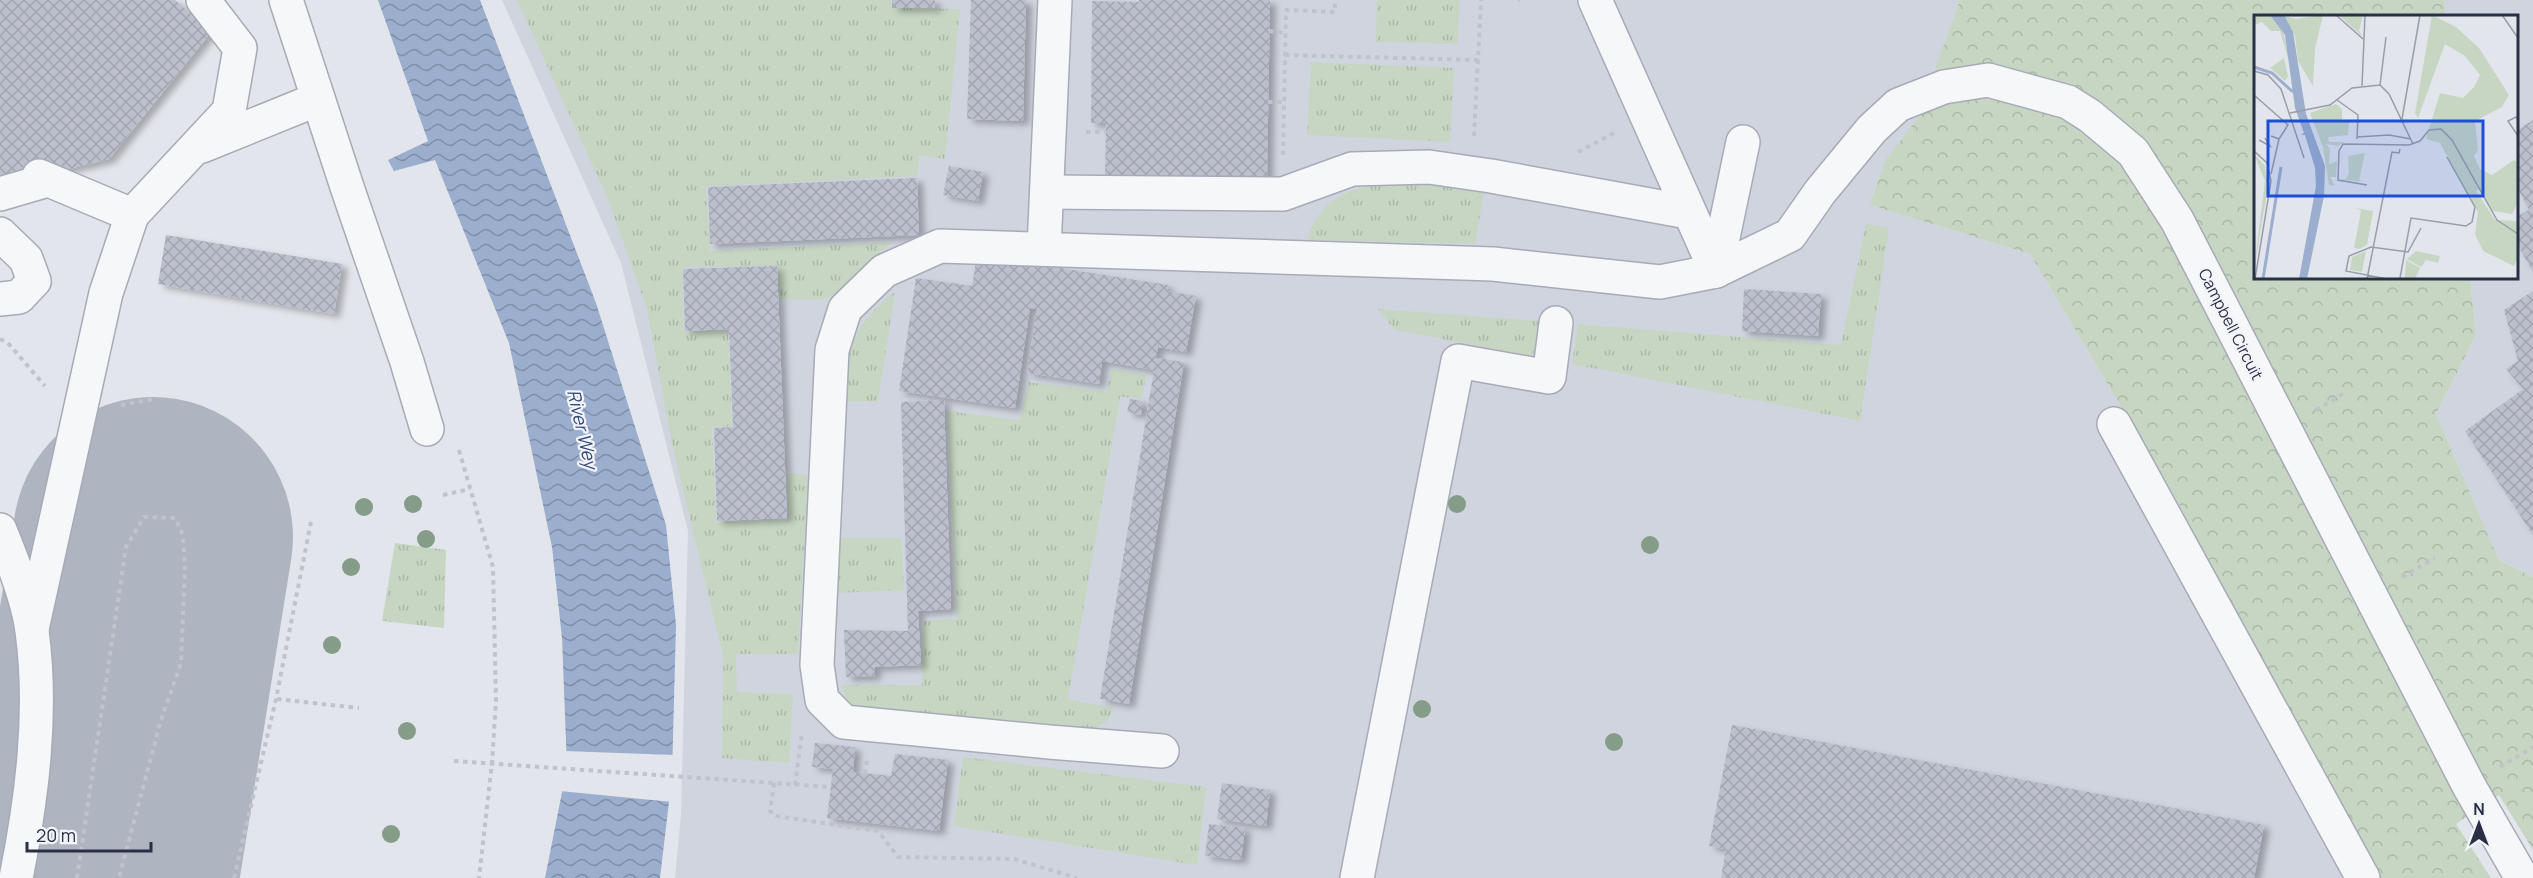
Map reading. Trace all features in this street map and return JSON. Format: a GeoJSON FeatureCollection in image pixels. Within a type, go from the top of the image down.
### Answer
{"type":"FeatureCollection","features":[{"type":"Feature","properties":{"kind":"lane"},"geometry":{"type":"LineString","coordinates":[[32,629],[106,293],[132,215],[229,111],[240,48],[202,0]]}},
{"type":"Feature","properties":{"kind":"lane"},"geometry":{"type":"LineString","coordinates":[[286,0],[407,362],[427,429]]}},
{"type":"Feature","properties":{"kind":"lane"},"geometry":{"type":"LineString","coordinates":[[1044,249],[1055,0]]}},
{"type":"Feature","properties":{"kind":"lane"},"geometry":{"type":"LineString","coordinates":[[1594,0],[1716,271]]}},
{"type":"Feature","properties":{"kind":"lane","name":"Campbell Circuit"},"geometry":{"type":"LineString","coordinates":[[1716,271],[1790,235],[1820,192],[1872,129],[1898,105],[1944,87],[1988,80],[2060,99],[2090,116],[2133,152],[2178,220],[2469,786],[2522,878]]}},
{"type":"Feature","properties":{"kind":"lane"},"geometry":{"type":"LineString","coordinates":[[195,149],[318,99]]}},
{"type":"Feature","properties":{"kind":"lane"},"geometry":{"type":"LineString","coordinates":[[1716,271],[1743,142]]}},
{"type":"Feature","properties":{"kind":"lane"},"geometry":{"type":"LineString","coordinates":[[1047,192],[1283,194],[1352,169],[1429,166],[1688,212]]}},
{"type":"Feature","properties":{"kind":"lane"},"geometry":{"type":"LineString","coordinates":[[0,194],[43,178],[132,215]]}},
{"type":"Feature","properties":{"kind":"lane"},"geometry":{"type":"LineString","coordinates":[[0,234],[26,259],[34,281],[19,297],[0,299]]}},
{"type":"Feature","properties":{"kind":"lane"},"geometry":{"type":"LineString","coordinates":[[1162,751],[844,722],[822,700],[817,665],[832,350],[845,309],[884,271],[940,246],[1493,264],[1660,282],[1716,271]]}},
{"type":"Feature","properties":{"kind":"lane"},"geometry":{"type":"LineString","coordinates":[[1357,878],[1458,361],[1549,377],[1556,323]]}},
{"type":"Feature","properties":{"kind":"lane"},"geometry":{"type":"LineString","coordinates":[[2115,424],[2363,878]]}},
{"type":"Feature","properties":{"kind":"lane"},"geometry":{"type":"LineString","coordinates":[[0,530],[12,558],[32,629],[38,708],[24,839],[16,878]]}},
{"type":"Feature","properties":{"kind":"path"},"geometry":{"type":"LineString","coordinates":[[1283,194],[1286,10],[1335,12],[1335,0]]}},
{"type":"Feature","properties":{"kind":"path"},"geometry":{"type":"LineString","coordinates":[[1472,173],[1481,0]]}},
{"type":"Feature","properties":{"kind":"path"},"geometry":{"type":"LineString","coordinates":[[1269,31],[1285,33]]}},
{"type":"Feature","properties":{"kind":"path"},"geometry":{"type":"LineString","coordinates":[[1285,56],[1478,60]]}},
{"type":"Feature","properties":{"kind":"path"},"geometry":{"type":"LineString","coordinates":[[1268,102],[1284,102]]}},
{"type":"Feature","properties":{"kind":"path"},"geometry":{"type":"LineString","coordinates":[[1573,154],[1646,117]]}},
{"type":"Feature","properties":{"kind":"path"},"geometry":{"type":"LineString","coordinates":[[443,495],[470,489]]}},
{"type":"Feature","properties":{"kind":"path"},"geometry":{"type":"LineString","coordinates":[[78,878],[126,548],[144,517],[175,518],[183,535],[185,570],[181,663],[161,720],[119,878]]}},
{"type":"Feature","properties":{"kind":"path"},"geometry":{"type":"LineString","coordinates":[[234,878],[276,699],[311,522]]}},
{"type":"Feature","properties":{"kind":"path"},"geometry":{"type":"LineString","coordinates":[[2406,574],[2435,558]]}},
{"type":"Feature","properties":{"kind":"path"},"geometry":{"type":"LineString","coordinates":[[276,699],[359,708]]}},
{"type":"Feature","properties":{"kind":"path"},"geometry":{"type":"LineString","coordinates":[[2512,760],[2533,747]]}},
{"type":"Feature","properties":{"kind":"path"},"geometry":{"type":"LineString","coordinates":[[454,761],[831,787]]}},
{"type":"Feature","properties":{"kind":"path"},"geometry":{"type":"LineString","coordinates":[[774,783],[770,811],[776,816],[878,831],[898,857],[1014,859],[1077,878]]}},
{"type":"Feature","properties":{"kind":"shaded area"},"geometry":{"type":"Polygon","coordinates":[[[502,0],[2287,0],[1870,205],[2030,254],[2179,504],[2373,878],[675,878],[681,815],[688,531],[621,263],[502,0]]]}},
{"type":"Feature","properties":{"kind":"shaded area"},"geometry":{"type":"Polygon","coordinates":[[[2444,0],[2533,0],[2533,577],[2499,560],[2436,414],[2476,335],[2470,279],[2518,279],[2518,15],[2446,15],[2444,0]]]}},
{"type":"Feature","properties":{"kind":"green space"},"geometry":{"type":"Polygon","coordinates":[[[517,0],[891,0],[891,8],[960,9],[945,159],[919,155],[917,176],[706,186],[710,251],[892,242],[860,273],[826,298],[803,300],[779,299],[777,266],[682,267],[684,332],[728,331],[732,426],[712,427],[716,522],[788,520],[787,473],[808,475],[798,654],[736,654],[737,692],[793,694],[789,763],[722,758],[723,656],[672,443],[647,309],[608,199],[517,0]]]}},
{"type":"Feature","properties":{"kind":"green space"},"geometry":{"type":"Polygon","coordinates":[[[1377,0],[1459,0],[1458,44],[1376,42],[1377,0]]]}},
{"type":"Feature","properties":{"kind":"green space"},"geometry":{"type":"Polygon","coordinates":[[[1960,0],[2444,0],[2446,15],[2254,15],[2254,279],[2470,279],[2476,335],[2436,414],[2499,560],[2533,577],[2533,850],[2499,795],[2456,824],[2491,878],[2373,878],[2179,504],[2030,254],[1870,205],[1885,161],[1917,119],[1960,0]]]}},
{"type":"Feature","properties":{"kind":"green space"},"geometry":{"type":"Polygon","coordinates":[[[1311,62],[1454,68],[1450,142],[1307,135],[1311,62]]]}},
{"type":"Feature","properties":{"kind":"green space"},"geometry":{"type":"Polygon","coordinates":[[[1418,179],[1485,187],[1475,244],[1308,240],[1314,222],[1336,199],[1367,187],[1418,179]]]}},
{"type":"Feature","properties":{"kind":"green space"},"geometry":{"type":"Polygon","coordinates":[[[1866,224],[1889,228],[1860,421],[1572,364],[1578,324],[1841,345],[1866,224]]]}},
{"type":"Feature","properties":{"kind":"green space"},"geometry":{"type":"Polygon","coordinates":[[[895,292],[878,401],[847,402],[847,365],[854,340],[872,313],[895,292]]]}},
{"type":"Feature","properties":{"kind":"green space"},"geometry":{"type":"Polygon","coordinates":[[[1378,309],[1539,321],[1533,356],[1395,330],[1378,309]]]}},
{"type":"Feature","properties":{"kind":"green space"},"geometry":{"type":"Polygon","coordinates":[[[1112,369],[1146,375],[1142,398],[1120,397],[1068,699],[1114,708],[1107,721],[1094,729],[864,720],[847,701],[841,685],[922,685],[923,621],[957,619],[947,411],[1020,420],[1028,382],[1107,392],[1112,369]]]}},
{"type":"Feature","properties":{"kind":"green space"},"geometry":{"type":"Polygon","coordinates":[[[840,538],[901,538],[904,590],[837,593],[840,538]]]}},
{"type":"Feature","properties":{"kind":"green space"},"geometry":{"type":"Polygon","coordinates":[[[395,543],[446,550],[444,628],[382,621],[395,543]]]}},
{"type":"Feature","properties":{"kind":"green space"},"geometry":{"type":"Polygon","coordinates":[[[963,757],[1206,787],[1197,865],[954,826],[963,757]]]}},
{"type":"Feature","properties":{"kind":"water","name":"River Wey"},"geometry":{"type":"Polygon","coordinates":[[[378,0],[480,0],[596,303],[666,525],[676,625],[672,776],[660,878],[545,878],[567,767],[562,638],[552,547],[509,343],[435,160],[394,171],[388,160],[428,141],[378,0]]]}},
{"type":"Feature","properties":{"kind":"pier"},"geometry":{"type":"Polygon","coordinates":[[[564,751],[675,755],[672,802],[560,791],[564,751]]]}},
{"type":"Feature","properties":{"kind":"building"},"geometry":{"type":"Polygon","coordinates":[[[0,0],[175,0],[212,31],[109,159],[0,186],[0,0]]]}},
{"type":"Feature","properties":{"kind":"building"},"geometry":{"type":"Polygon","coordinates":[[[892,0],[935,0],[935,8],[892,8],[892,0]]]}},
{"type":"Feature","properties":{"kind":"building"},"geometry":{"type":"Polygon","coordinates":[[[971,0],[1026,0],[1023,121],[967,119],[971,0]]]}},
{"type":"Feature","properties":{"kind":"building"},"geometry":{"type":"Polygon","coordinates":[[[1139,0],[1270,0],[1267,179],[1105,177],[1106,123],[1091,123],[1092,1],[1139,2],[1139,0]]]}},
{"type":"Feature","properties":{"kind":"building"},"geometry":{"type":"Polygon","coordinates":[[[2533,120],[2533,272],[2518,246],[2518,216],[2529,210],[2518,189],[2518,130],[2533,120]]]}},
{"type":"Feature","properties":{"kind":"building"},"geometry":{"type":"Polygon","coordinates":[[[949,166],[983,172],[978,201],[943,195],[949,166]]]}},
{"type":"Feature","properties":{"kind":"building"},"geometry":{"type":"Polygon","coordinates":[[[917,178],[919,235],[710,244],[708,187],[917,178]]]}},
{"type":"Feature","properties":{"kind":"building"},"geometry":{"type":"Polygon","coordinates":[[[166,235],[342,264],[334,314],[158,284],[166,235]]]}},
{"type":"Feature","properties":{"kind":"building"},"geometry":{"type":"Polygon","coordinates":[[[977,255],[1168,285],[1167,291],[1196,296],[1186,352],[1158,347],[1156,358],[1184,362],[1129,704],[1100,699],[1154,370],[1102,361],[1099,384],[1027,373],[1037,309],[1030,308],[1015,408],[899,391],[916,278],[972,286],[977,255]]]}},
{"type":"Feature","properties":{"kind":"building"},"geometry":{"type":"Polygon","coordinates":[[[777,266],[787,518],[717,521],[714,428],[733,427],[729,329],[685,331],[683,269],[777,266]]]}},
{"type":"Feature","properties":{"kind":"building"},"geometry":{"type":"Polygon","coordinates":[[[1744,289],[1821,294],[1818,336],[1742,331],[1744,289]]]}},
{"type":"Feature","properties":{"kind":"building"},"geometry":{"type":"Polygon","coordinates":[[[2533,291],[2533,535],[2465,431],[2523,389],[2506,369],[2518,361],[2504,310],[2533,291]]]}},
{"type":"Feature","properties":{"kind":"building"},"geometry":{"type":"Polygon","coordinates":[[[1130,399],[1143,401],[1141,415],[1127,412],[1130,399]]]}},
{"type":"Feature","properties":{"kind":"building"},"geometry":{"type":"Polygon","coordinates":[[[944,400],[951,609],[918,611],[921,665],[875,667],[875,676],[846,677],[844,630],[908,631],[901,402],[944,400]]]}},
{"type":"Feature","properties":{"kind":"building"},"geometry":{"type":"Polygon","coordinates":[[[1732,725],[2264,825],[2254,878],[1721,878],[1726,849],[1709,846],[1732,725]]]}},
{"type":"Feature","properties":{"kind":"building"},"geometry":{"type":"Polygon","coordinates":[[[815,743],[855,747],[853,772],[891,776],[895,754],[948,760],[939,831],[827,818],[833,769],[812,767],[815,743]]]}},
{"type":"Feature","properties":{"kind":"building"},"geometry":{"type":"Polygon","coordinates":[[[1222,783],[1270,790],[1266,826],[1217,819],[1222,783]]]}},
{"type":"Feature","properties":{"kind":"building"},"geometry":{"type":"Polygon","coordinates":[[[1209,824],[1245,828],[1241,860],[1205,856],[1209,824]]]}},
{"type":"Feature","properties":{"kind":"runway"},"geometry":{"type":"LineString","coordinates":[[98,878],[153,537]]}}]}
